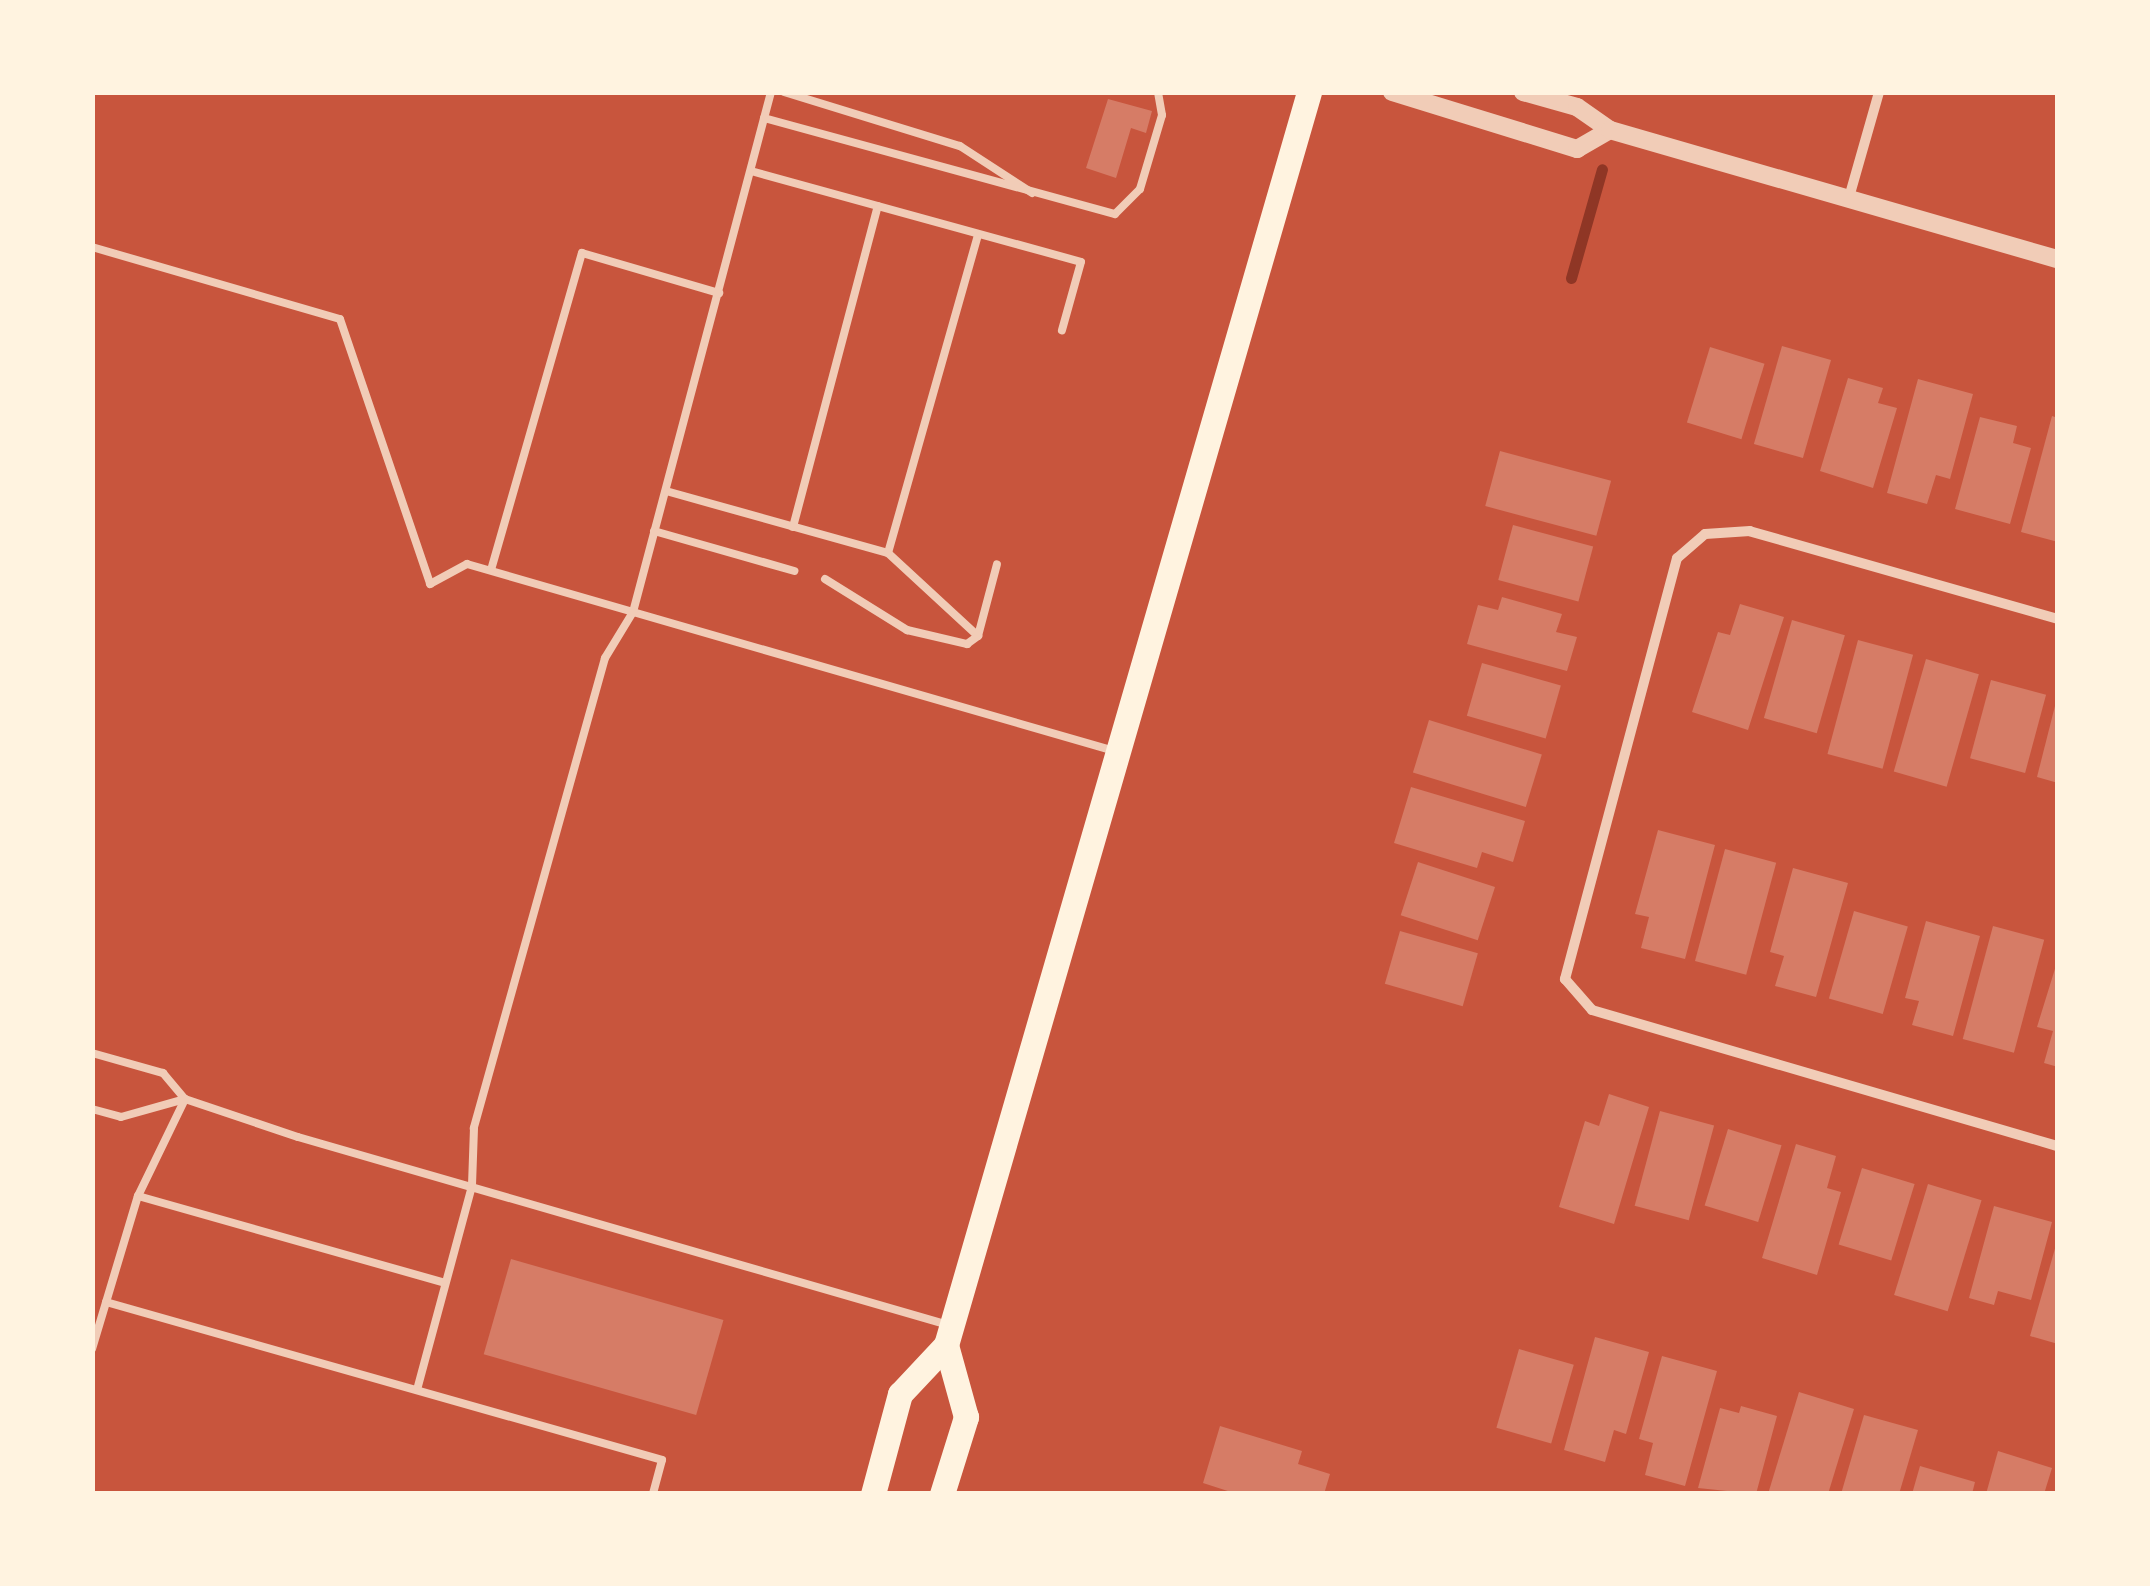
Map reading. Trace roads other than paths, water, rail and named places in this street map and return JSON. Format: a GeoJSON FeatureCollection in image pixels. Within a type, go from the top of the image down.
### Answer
{"type":"FeatureCollection","features":[{"type":"Feature","properties":{"kind":"main road"},"geometry":{"type":"LineString","coordinates":[[872,1494],[900,1394],[949,1335],[1309,92]]}},
{"type":"Feature","properties":{"kind":"main road"},"geometry":{"type":"LineString","coordinates":[[942,1494],[966,1417],[949,1335]]}},
{"type":"Feature","properties":{"kind":"street"},"geometry":{"type":"LineString","coordinates":[[1392,92],[1577,149],[1610,130]]}},
{"type":"Feature","properties":{"kind":"street"},"geometry":{"type":"LineString","coordinates":[[1523,92],[1577,108],[1610,130],[2058,259]]}},
{"type":"Feature","properties":{"kind":"street"},"geometry":{"type":"LineString","coordinates":[[1848,201],[1879,92]]}},
{"type":"Feature","properties":{"kind":"street"},"geometry":{"type":"LineString","coordinates":[[2058,618],[1750,532],[1704,534],[1677,558],[1565,979],[1592,1010],[2058,1146]]}},
{"type":"Feature","properties":{"kind":"lane"},"geometry":{"type":"LineString","coordinates":[[417,1390],[472,1186],[474,1128],[605,658],[632,612],[771,92]]}},
{"type":"Feature","properties":{"kind":"lane"},"geometry":{"type":"LineString","coordinates":[[784,92],[960,146],[1040,199]]}},
{"type":"Feature","properties":{"kind":"lane"},"geometry":{"type":"LineString","coordinates":[[764,118],[1040,199],[1094,213],[1115,214],[1130,205],[1162,115],[1158,92]]}},
{"type":"Feature","properties":{"kind":"lane"},"geometry":{"type":"LineString","coordinates":[[751,170],[1081,262],[1062,330]]}},
{"type":"Feature","properties":{"kind":"lane"},"geometry":{"type":"LineString","coordinates":[[793,526],[878,206]]}},
{"type":"Feature","properties":{"kind":"lane"},"geometry":{"type":"LineString","coordinates":[[888,553],[978,234]]}},
{"type":"Feature","properties":{"kind":"lane"},"geometry":{"type":"LineString","coordinates":[[92,247],[340,319],[430,584],[468,564],[1118,752]]}},
{"type":"Feature","properties":{"kind":"lane"},"geometry":{"type":"LineString","coordinates":[[491,570],[582,252],[720,293]]}},
{"type":"Feature","properties":{"kind":"lane"},"geometry":{"type":"LineString","coordinates":[[666,492],[888,553],[978,636]]}},
{"type":"Feature","properties":{"kind":"lane"},"geometry":{"type":"LineString","coordinates":[[654,531],[794,571]]}},
{"type":"Feature","properties":{"kind":"lane"},"geometry":{"type":"LineString","coordinates":[[825,579],[906,630],[967,644],[978,636],[997,564]]}},
{"type":"Feature","properties":{"kind":"lane"},"geometry":{"type":"LineString","coordinates":[[92,1052],[163,1073],[185,1100]]}},
{"type":"Feature","properties":{"kind":"lane"},"geometry":{"type":"LineString","coordinates":[[92,1349],[138,1196],[185,1100]]}},
{"type":"Feature","properties":{"kind":"lane"},"geometry":{"type":"LineString","coordinates":[[92,1109],[121,1117],[185,1100],[949,1335]]}},
{"type":"Feature","properties":{"kind":"lane"},"geometry":{"type":"LineString","coordinates":[[138,1196],[445,1284]]}},
{"type":"Feature","properties":{"kind":"lane"},"geometry":{"type":"LineString","coordinates":[[106,1302],[662,1460],[653,1494]]}},
{"type":"Feature","properties":{"kind":"waterway"},"geometry":{"type":"LineString","coordinates":[[1571,278],[1602,169]]}}]}
